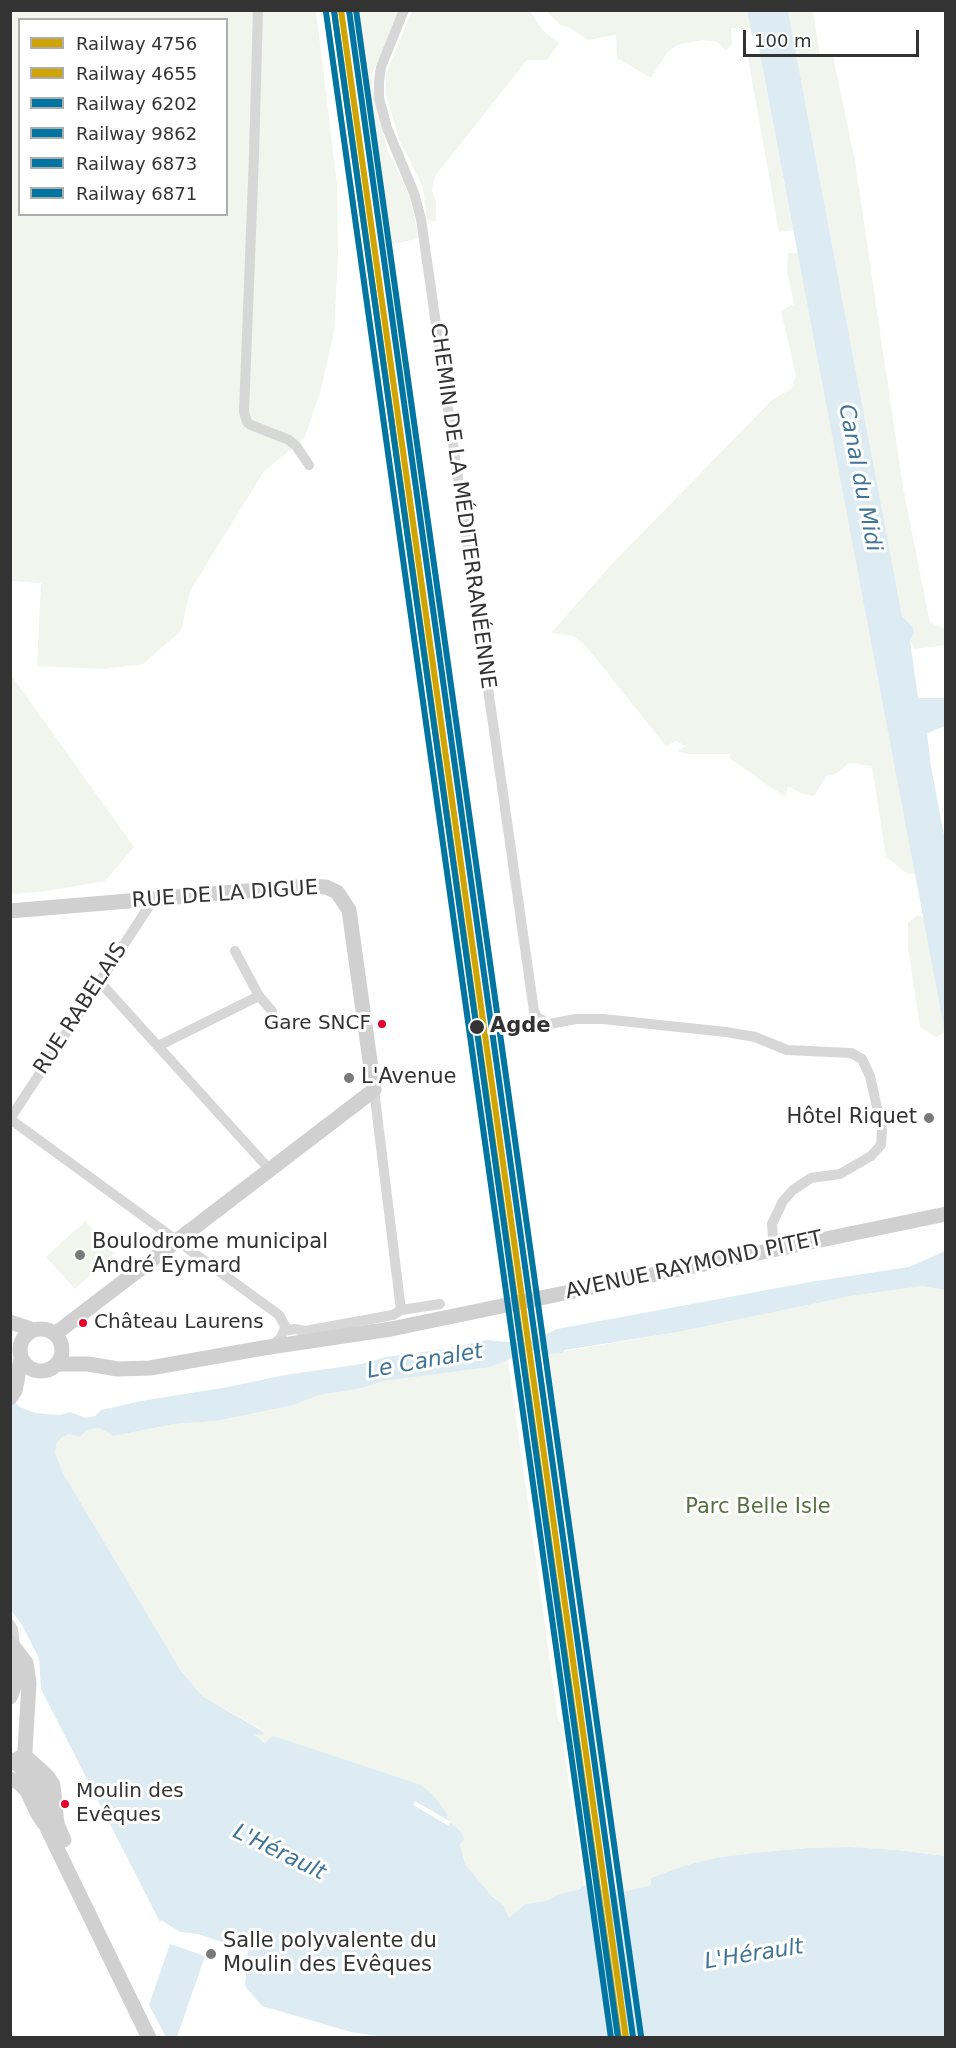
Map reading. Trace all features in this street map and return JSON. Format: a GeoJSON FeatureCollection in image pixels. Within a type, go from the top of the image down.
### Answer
{"type":"FeatureCollection","features":[{"type":"Feature","properties":{"kind":"main road","name":"RUE DE LA DIGUE"},"geometry":{"type":"LineString","coordinates":[[10,911],[306,886],[326,887],[337,892],[349,910],[374,1090]]}},
{"type":"Feature","properties":{"kind":"main road"},"geometry":{"type":"LineString","coordinates":[[58,1341],[177,1241],[374,1090]]}},
{"type":"Feature","properties":{"kind":"main road","name":"AVENUE RAYMOND PITET"},"geometry":{"type":"LineString","coordinates":[[57,1364],[88,1364],[118,1369],[150,1368],[391,1329],[945,1214]]}},
{"type":"Feature","properties":{"kind":"main road"},"geometry":{"type":"LineString","coordinates":[[11,1322],[34,1330]]}},
{"type":"Feature","properties":{"kind":"main road"},"geometry":{"type":"LineString","coordinates":[[11,1322],[22,1341]]}},
{"type":"Feature","properties":{"kind":"main road"},"geometry":{"type":"LineString","coordinates":[[13,1395],[21,1359],[22,1341],[29,1333],[41,1329],[58,1341],[60,1359],[47,1371],[41,1372],[29,1368],[21,1359]]}},
{"type":"Feature","properties":{"kind":"main road","name":"AVENUE RAYMOND PITET"},"geometry":{"type":"LineString","coordinates":[[58,1341],[88,1364]]}},
{"type":"Feature","properties":{"kind":"main road"},"geometry":{"type":"LineString","coordinates":[[13,1395],[41,1372]]}},
{"type":"Feature","properties":{"kind":"main road"},"geometry":{"type":"LineString","coordinates":[[10,1697],[17,1679],[12,1649]]}},
{"type":"Feature","properties":{"kind":"main road"},"geometry":{"type":"LineString","coordinates":[[12,1649],[22,1657],[29,1673],[26,1719],[14,1760]]}},
{"type":"Feature","properties":{"kind":"main road"},"geometry":{"type":"LineString","coordinates":[[10,1706],[22,1712],[26,1719]]}},
{"type":"Feature","properties":{"kind":"main road"},"geometry":{"type":"LineString","coordinates":[[14,1760],[41,1786],[47,1828]]}},
{"type":"Feature","properties":{"kind":"main road"},"geometry":{"type":"LineString","coordinates":[[14,1760],[48,1776],[53,1785],[57,1824],[110,1930],[118,1956],[119,1976]]}},
{"type":"Feature","properties":{"kind":"main road"},"geometry":{"type":"LineString","coordinates":[[10,1779],[18,1782],[27,1791],[150,2037]]}},
{"type":"Feature","properties":{"kind":"street"},"geometry":{"type":"LineString","coordinates":[[258,10],[244,412],[251,426],[289,440],[309,465]]}},
{"type":"Feature","properties":{"kind":"street","name":"CHEMIN DE LA MÉDITERRANÉENNE"},"geometry":{"type":"LineString","coordinates":[[404,10],[381,67],[379,98],[387,128],[414,193],[421,219],[534,1011],[537,1017],[549,1024],[576,1019],[603,1019],[726,1032],[755,1038],[788,1050],[851,1053],[862,1059],[870,1076],[882,1130],[881,1145],[871,1156],[840,1174],[811,1178],[793,1190],[783,1201],[772,1224],[774,1250]]}},
{"type":"Feature","properties":{"kind":"street","name":"RUE RABELAIS"},"geometry":{"type":"LineString","coordinates":[[10,1119],[153,900]]}},
{"type":"Feature","properties":{"kind":"street"},"geometry":{"type":"LineString","coordinates":[[235,951],[259,996],[272,1011]]}},
{"type":"Feature","properties":{"kind":"street"},"geometry":{"type":"LineString","coordinates":[[99,981],[270,1170]]}},
{"type":"Feature","properties":{"kind":"street"},"geometry":{"type":"LineString","coordinates":[[158,1046],[259,996]]}},
{"type":"Feature","properties":{"kind":"street","name":"RUE DE LA DIGUE"},"geometry":{"type":"LineString","coordinates":[[374,1090],[401,1310]]}},
{"type":"Feature","properties":{"kind":"street"},"geometry":{"type":"LineString","coordinates":[[10,1119],[279,1315],[283,1320],[284,1331],[280,1339],[270,1347]]}},
{"type":"Feature","properties":{"kind":"street"},"geometry":{"type":"LineString","coordinates":[[284,1331],[295,1329],[305,1331],[440,1304]]}},
{"type":"Feature","properties":{"kind":"street"},"geometry":{"type":"LineString","coordinates":[[10,1624],[13,1629],[12,1649]]}},
{"type":"Feature","properties":{"kind":"green space"},"geometry":{"type":"Polygon","coordinates":[[[10,11],[316,11],[337,184],[338,257],[334,332],[320,393],[304,439],[264,471],[190,591],[181,631],[143,664],[104,669],[37,666],[41,583],[11,581],[10,11]]]}},
{"type":"Feature","properties":{"kind":"green space"},"geometry":{"type":"Polygon","coordinates":[[[357,11],[400,11],[371,77],[387,149],[409,195],[417,239],[388,245],[357,11]]]}},
{"type":"Feature","properties":{"kind":"green space"},"geometry":{"type":"Polygon","coordinates":[[[412,11],[530,11],[543,31],[559,43],[547,60],[527,60],[435,176],[432,190],[436,203],[436,221],[427,220],[423,187],[399,139],[386,94],[386,74],[412,11]]]}},
{"type":"Feature","properties":{"kind":"green space"},"geometry":{"type":"Polygon","coordinates":[[[546,11],[747,11],[750,29],[731,28],[732,44],[726,51],[718,42],[702,40],[677,45],[667,53],[651,78],[617,58],[616,35],[588,40],[572,29],[561,25],[546,11]]]}},
{"type":"Feature","properties":{"kind":"green space"},"geometry":{"type":"Polygon","coordinates":[[[788,11],[813,11],[820,56],[833,56],[855,162],[903,487],[930,623],[945,628],[945,645],[915,649],[910,641],[914,633],[913,627],[902,616],[788,11]]]}},
{"type":"Feature","properties":{"kind":"green space"},"geometry":{"type":"Polygon","coordinates":[[[760,54],[793,230],[779,232],[748,58],[760,54]]]}},
{"type":"Feature","properties":{"kind":"green space"},"geometry":{"type":"Polygon","coordinates":[[[788,253],[798,253],[916,874],[908,874],[886,857],[872,766],[849,763],[837,773],[826,776],[814,796],[800,793],[788,786],[785,797],[730,759],[730,754],[687,754],[677,751],[686,746],[676,741],[666,746],[586,646],[574,636],[551,633],[611,565],[772,400],[791,389],[796,376],[781,311],[794,304],[787,270],[788,253]]]}},
{"type":"Feature","properties":{"kind":"green space"},"geometry":{"type":"Polygon","coordinates":[[[11,675],[134,847],[105,881],[40,892],[11,894],[11,675]]]}},
{"type":"Feature","properties":{"kind":"green space"},"geometry":{"type":"Polygon","coordinates":[[[918,915],[924,918],[945,1032],[936,1037],[920,1027],[908,947],[908,922],[918,915]]]}},
{"type":"Feature","properties":{"kind":"green space","name":"Boulodrome municipal André Eymard"},"geometry":{"type":"Polygon","coordinates":[[[85,1221],[114,1253],[75,1289],[46,1257],[85,1221]]]}},
{"type":"Feature","properties":{"kind":"green space","name":"Parc Belle Isle"},"geometry":{"type":"Polygon","coordinates":[[[922,1286],[945,1290],[945,1856],[851,1847],[753,1853],[715,1858],[683,1866],[651,1878],[651,1885],[619,1893],[594,1742],[590,1739],[586,1715],[593,1707],[549,1354],[678,1332],[851,1296],[922,1286]]]}},
{"type":"Feature","properties":{"kind":"green space"},"geometry":{"type":"Polygon","coordinates":[[[508,1360],[558,1720],[563,1726],[570,1728],[571,1734],[563,1744],[584,1886],[546,1901],[525,1904],[508,1919],[496,1898],[465,1864],[460,1844],[462,1833],[446,1817],[266,1743],[251,1733],[263,1735],[264,1731],[202,1696],[181,1671],[63,1473],[55,1447],[61,1438],[69,1434],[80,1437],[87,1430],[99,1428],[115,1436],[174,1424],[216,1421],[294,1405],[317,1395],[358,1389],[384,1381],[490,1367],[508,1360]]]}},
{"type":"Feature","properties":{"kind":"water","name":"Canal du Midi"},"geometry":{"type":"Polygon","coordinates":[[[747,11],[788,11],[902,616],[913,627],[914,633],[910,641],[918,698],[945,698],[945,726],[927,733],[945,840],[945,1033],[757,38],[752,36],[747,11]]]}},
{"type":"Feature","properties":{"kind":"water"},"geometry":{"type":"Polygon","coordinates":[[[945,1251],[945,1290],[922,1286],[851,1296],[678,1332],[565,1350],[562,1353],[549,1354],[534,1350],[519,1353],[490,1367],[384,1381],[358,1389],[318,1395],[294,1405],[216,1421],[174,1424],[114,1436],[99,1428],[87,1430],[80,1437],[69,1434],[61,1438],[56,1445],[55,1453],[63,1473],[181,1671],[202,1696],[264,1732],[263,1735],[253,1734],[265,1743],[273,1736],[421,1785],[432,1794],[448,1815],[446,1817],[462,1833],[464,1840],[460,1844],[465,1864],[491,1895],[504,1906],[509,1918],[525,1904],[546,1901],[557,1895],[580,1889],[582,1886],[594,1885],[611,1895],[651,1885],[651,1878],[683,1866],[715,1858],[808,1848],[851,1847],[945,1856],[945,2037],[392,2038],[351,2032],[262,2006],[245,1986],[248,1948],[243,1949],[198,1934],[180,1932],[161,1920],[160,1922],[41,1689],[39,1658],[22,1625],[11,1610],[11,1398],[20,1407],[35,1413],[59,1415],[70,1412],[86,1418],[95,1416],[101,1410],[141,1401],[285,1375],[362,1364],[386,1357],[445,1349],[487,1340],[517,1343],[532,1341],[557,1329],[810,1282],[909,1267],[945,1251]]]}},
{"type":"Feature","properties":{"kind":"water"},"geometry":{"type":"Polygon","coordinates":[[[170,1944],[205,1956],[177,2037],[166,2037],[149,2005],[170,1944]]]}},
{"type":"Feature","properties":{"kind":"pier"},"geometry":{"type":"Polygon","coordinates":[[[415,1801],[451,1822],[449,1826],[413,1805],[415,1801]]]}},
{"type":"Feature","properties":{"kind":"rail line","name":"4756"},"geometry":{"type":"LineString","coordinates":[[334,10],[619,2038]]}},
{"type":"Feature","properties":{"kind":"rail line","name":"4655"},"geometry":{"type":"LineString","coordinates":[[341,10],[626,2038]]}},
{"type":"Feature","properties":{"kind":"rail line","name":"9862"},"geometry":{"type":"LineString","coordinates":[[349,10],[633,2037]]}},
{"type":"Feature","properties":{"kind":"rail line","name":"6871"},"geometry":{"type":"LineString","coordinates":[[356,10],[641,2036]]}},
{"type":"Feature","properties":{"kind":"rail line","name":"6202"},"geometry":{"type":"LineString","coordinates":[[334,11],[618,2038]]}},
{"type":"Feature","properties":{"kind":"rail line","name":"6873"},"geometry":{"type":"LineString","coordinates":[[326,12],[611,2038]]}},
{"type":"Feature","properties":{"kind":"place","name":"Gare SNCF"},"geometry":{"type":"Point","coordinates":[382,1024]}},
{"type":"Feature","properties":{"kind":"place","name":"Agde"},"geometry":{"type":"Point","coordinates":[477,1027]}},
{"type":"Feature","properties":{"kind":"place","name":"L'Avenue"},"geometry":{"type":"Point","coordinates":[349,1078]}},
{"type":"Feature","properties":{"kind":"place","name":"Hôtel Riquet"},"geometry":{"type":"Point","coordinates":[929,1118]}},
{"type":"Feature","properties":{"kind":"place","name":"Boulodrome municipal André Eymard"},"geometry":{"type":"Point","coordinates":[80,1255]}},
{"type":"Feature","properties":{"kind":"place","name":"Château Laurens"},"geometry":{"type":"Point","coordinates":[83,1323]}},
{"type":"Feature","properties":{"kind":"place","name":"Moulin des Evêques"},"geometry":{"type":"Point","coordinates":[65,1804]}},
{"type":"Feature","properties":{"kind":"place","name":"Salle polyvalente du Moulin des Evêques"},"geometry":{"type":"Point","coordinates":[211,1954]}},
{"type":"Feature","properties":{"kind":"water label","name":"Le Canalet"},"geometry":{"type":"Point","coordinates":[425,1362]}},
{"type":"Feature","properties":{"kind":"water label","name":"L'Hérault"},"geometry":{"type":"Point","coordinates":[279,1853]}},
{"type":"Feature","properties":{"kind":"water label","name":"L'Hérault"},"geometry":{"type":"Point","coordinates":[754,1955]}}]}
